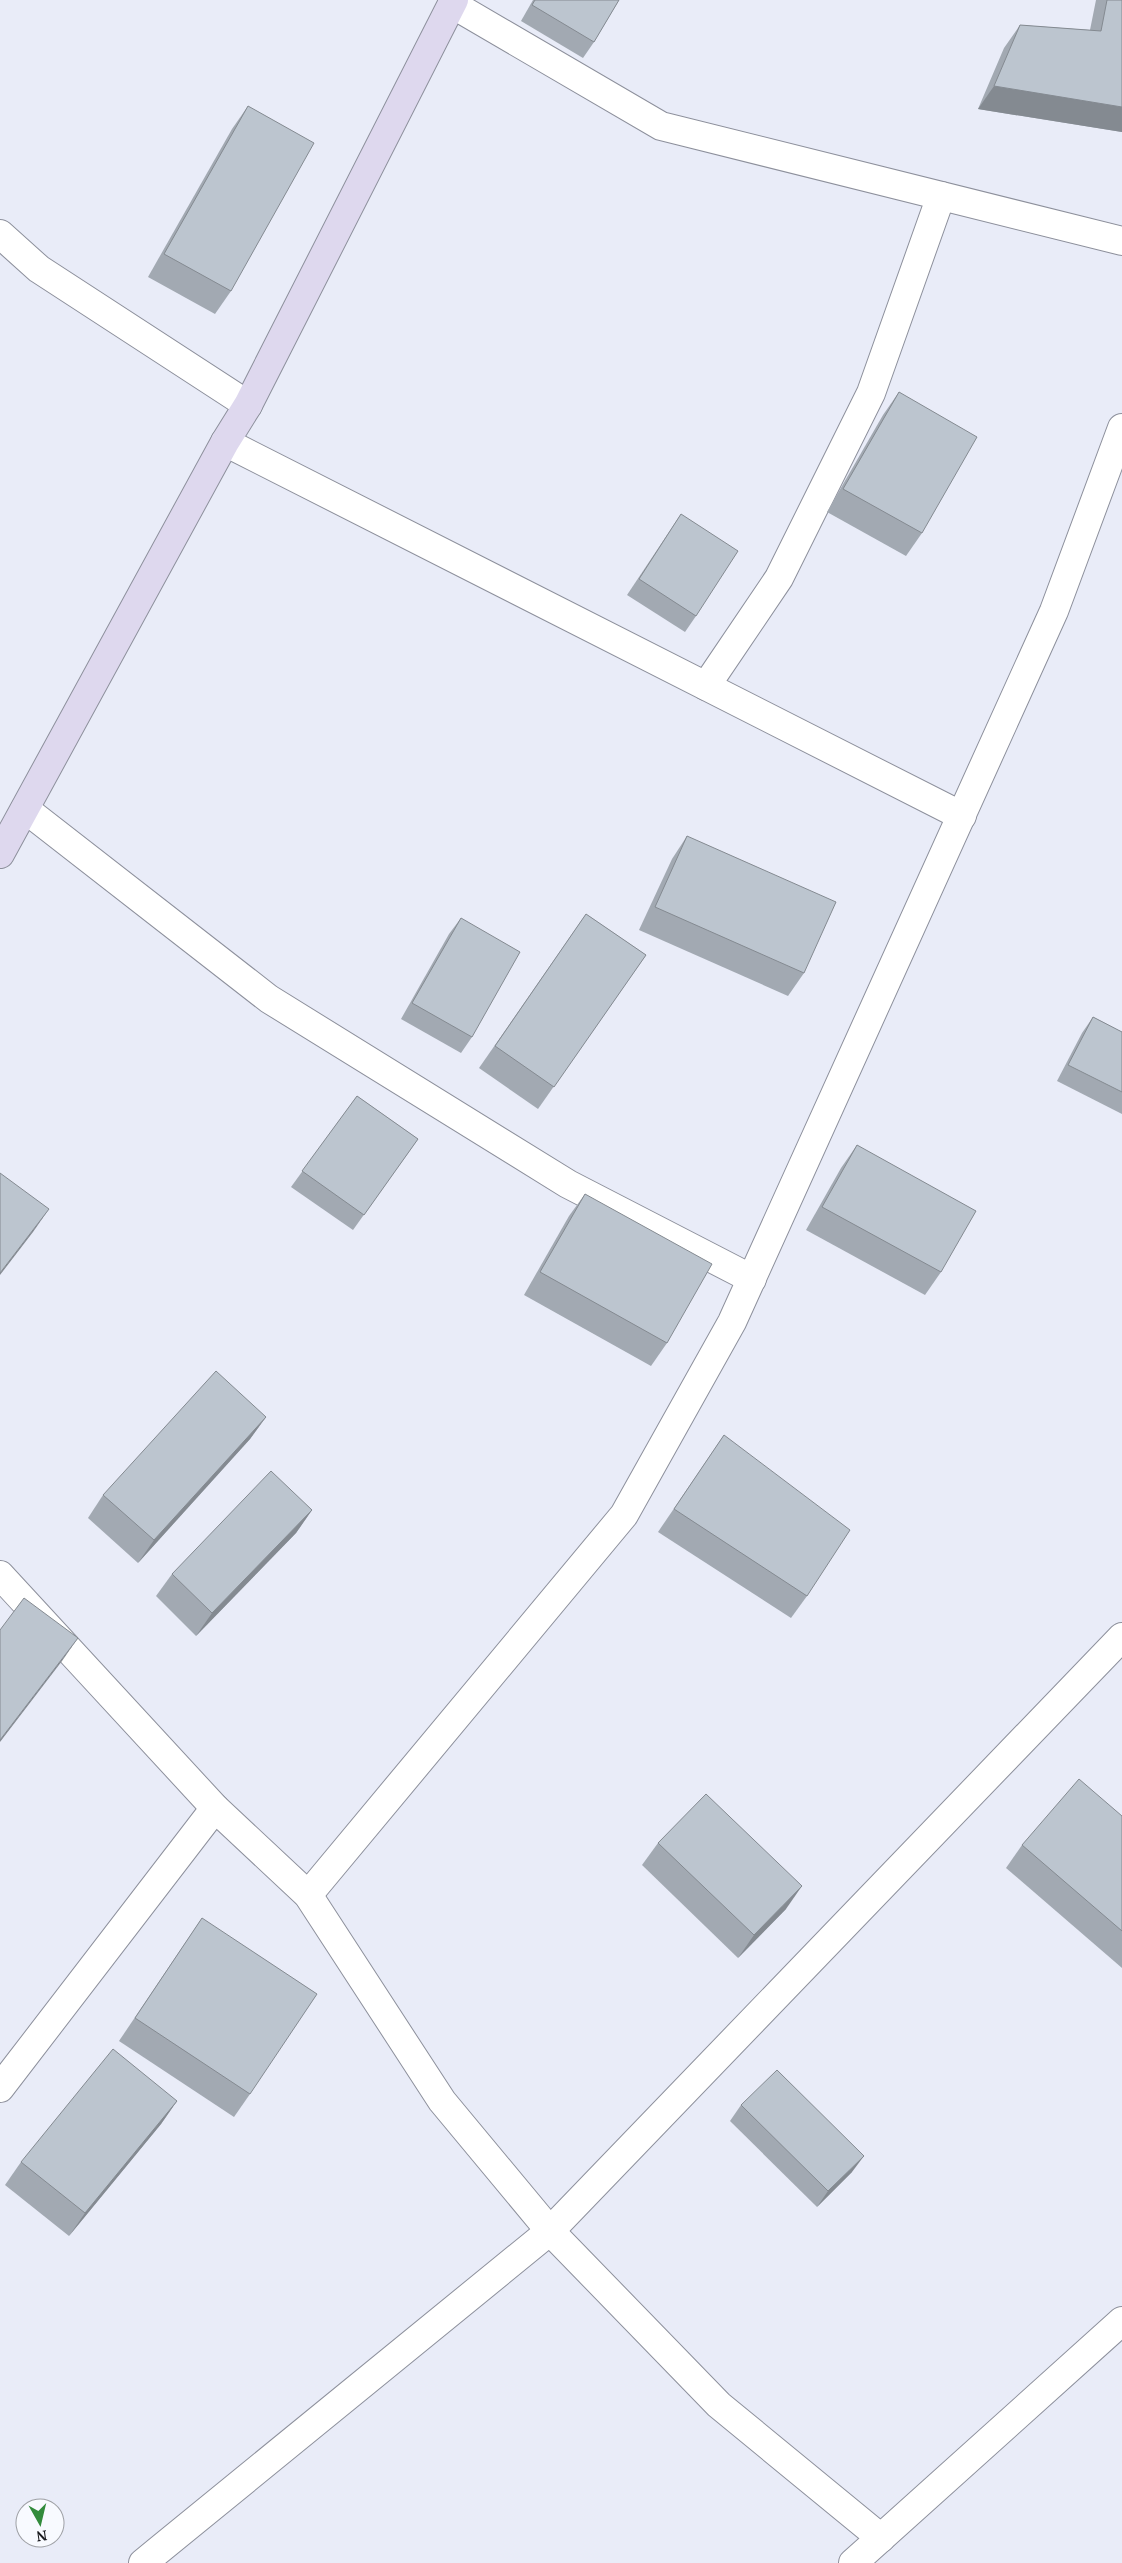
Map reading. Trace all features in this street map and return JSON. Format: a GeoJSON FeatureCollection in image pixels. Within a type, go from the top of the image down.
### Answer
{"type":"FeatureCollection","features":[{"type":"Feature","properties":{"kind":"street"},"geometry":{"type":"LineString","coordinates":[[0,854],[225,442],[248,405],[453,2],[661,126],[1122,242]]}},
{"type":"Feature","properties":{"kind":"street"},"geometry":{"type":"LineString","coordinates":[[706,686],[779,578],[871,393],[941,196]]}},
{"type":"Feature","properties":{"kind":"street"},"geometry":{"type":"LineString","coordinates":[[0,234],[39,270],[248,405]]}},
{"type":"Feature","properties":{"kind":"street"},"geometry":{"type":"LineString","coordinates":[[308,1895],[624,1515],[732,1322],[1054,611],[1122,428]]}},
{"type":"Feature","properties":{"kind":"street"},"geometry":{"type":"LineString","coordinates":[[225,442],[962,816]]}},
{"type":"Feature","properties":{"kind":"street"},"geometry":{"type":"LineString","coordinates":[[24,809],[269,999],[568,1184],[752,1279]]}},
{"type":"Feature","properties":{"kind":"street"},"geometry":{"type":"LineString","coordinates":[[0,1575],[215,1808],[308,1895],[442,2101],[550,2231],[719,2405],[881,2538]]}},
{"type":"Feature","properties":{"kind":"street"},"geometry":{"type":"LineString","coordinates":[[143,2563],[550,2231],[1122,1638]]}},
{"type":"Feature","properties":{"kind":"street"},"geometry":{"type":"LineString","coordinates":[[0,2088],[215,1808]]}},
{"type":"Feature","properties":{"kind":"street"},"geometry":{"type":"LineString","coordinates":[[853,2563],[1122,2321]]}},
{"type":"Feature","properties":{"kind":"building"},"geometry":{"type":"Polygon","coordinates":[[[535,0],[619,0],[594,42],[532,5],[535,0]]]}},
{"type":"Feature","properties":{"kind":"building"},"geometry":{"type":"Polygon","coordinates":[[[1107,0],[1122,0],[1122,107],[994,86],[1020,25],[1101,31],[1107,0]]]}},
{"type":"Feature","properties":{"kind":"building"},"geometry":{"type":"Polygon","coordinates":[[[248,106],[314,143],[231,291],[164,254],[248,106]]]}},
{"type":"Feature","properties":{"kind":"building"},"geometry":{"type":"Polygon","coordinates":[[[899,392],[977,437],[922,533],[843,489],[899,392]]]}},
{"type":"Feature","properties":{"kind":"building"},"geometry":{"type":"Polygon","coordinates":[[[681,514],[738,551],[696,616],[639,579],[681,514]]]}},
{"type":"Feature","properties":{"kind":"building"},"geometry":{"type":"Polygon","coordinates":[[[687,836],[836,902],[804,973],[655,907],[687,836]]]}},
{"type":"Feature","properties":{"kind":"building"},"geometry":{"type":"Polygon","coordinates":[[[586,914],[646,955],[554,1087],[495,1046],[586,914]]]}},
{"type":"Feature","properties":{"kind":"building"},"geometry":{"type":"Polygon","coordinates":[[[461,918],[520,952],[472,1037],[412,1003],[461,918]]]}},
{"type":"Feature","properties":{"kind":"building"},"geometry":{"type":"Polygon","coordinates":[[[1093,1017],[1122,1032],[1122,1092],[1068,1065],[1093,1017]]]}},
{"type":"Feature","properties":{"kind":"building"},"geometry":{"type":"Polygon","coordinates":[[[357,1096],[418,1139],[364,1215],[302,1171],[357,1096]]]}},
{"type":"Feature","properties":{"kind":"building"},"geometry":{"type":"Polygon","coordinates":[[[857,1145],[976,1211],[941,1272],[822,1207],[857,1145]]]}},
{"type":"Feature","properties":{"kind":"building"},"geometry":{"type":"Polygon","coordinates":[[[0,1173],[49,1209],[0,1273],[0,1173]]]}},
{"type":"Feature","properties":{"kind":"building"},"geometry":{"type":"Polygon","coordinates":[[[585,1194],[712,1264],[667,1343],[540,1272],[585,1194]]]}},
{"type":"Feature","properties":{"kind":"building"},"geometry":{"type":"Polygon","coordinates":[[[216,1371],[266,1417],[154,1540],[103,1495],[216,1371]]]}},
{"type":"Feature","properties":{"kind":"building"},"geometry":{"type":"Polygon","coordinates":[[[724,1435],[850,1530],[807,1596],[674,1509],[724,1435]]]}},
{"type":"Feature","properties":{"kind":"building"},"geometry":{"type":"Polygon","coordinates":[[[271,1471],[312,1510],[212,1613],[172,1574],[271,1471]]]}},
{"type":"Feature","properties":{"kind":"building"},"geometry":{"type":"Polygon","coordinates":[[[24,1598],[78,1638],[0,1740],[0,1630],[24,1598]]]}},
{"type":"Feature","properties":{"kind":"building"},"geometry":{"type":"Polygon","coordinates":[[[1079,1779],[1122,1816],[1122,1931],[1022,1845],[1079,1779]]]}},
{"type":"Feature","properties":{"kind":"building"},"geometry":{"type":"Polygon","coordinates":[[[706,1794],[802,1886],[754,1935],[658,1843],[706,1794]]]}},
{"type":"Feature","properties":{"kind":"building"},"geometry":{"type":"Polygon","coordinates":[[[202,1918],[317,1994],[250,2094],[135,2018],[202,1918]]]}},
{"type":"Feature","properties":{"kind":"building"},"geometry":{"type":"Polygon","coordinates":[[[113,2049],[177,2101],[85,2213],[21,2162],[113,2049]]]}},
{"type":"Feature","properties":{"kind":"building"},"geometry":{"type":"Polygon","coordinates":[[[777,2070],[864,2156],[828,2191],[741,2105],[777,2070]]]}}]}
